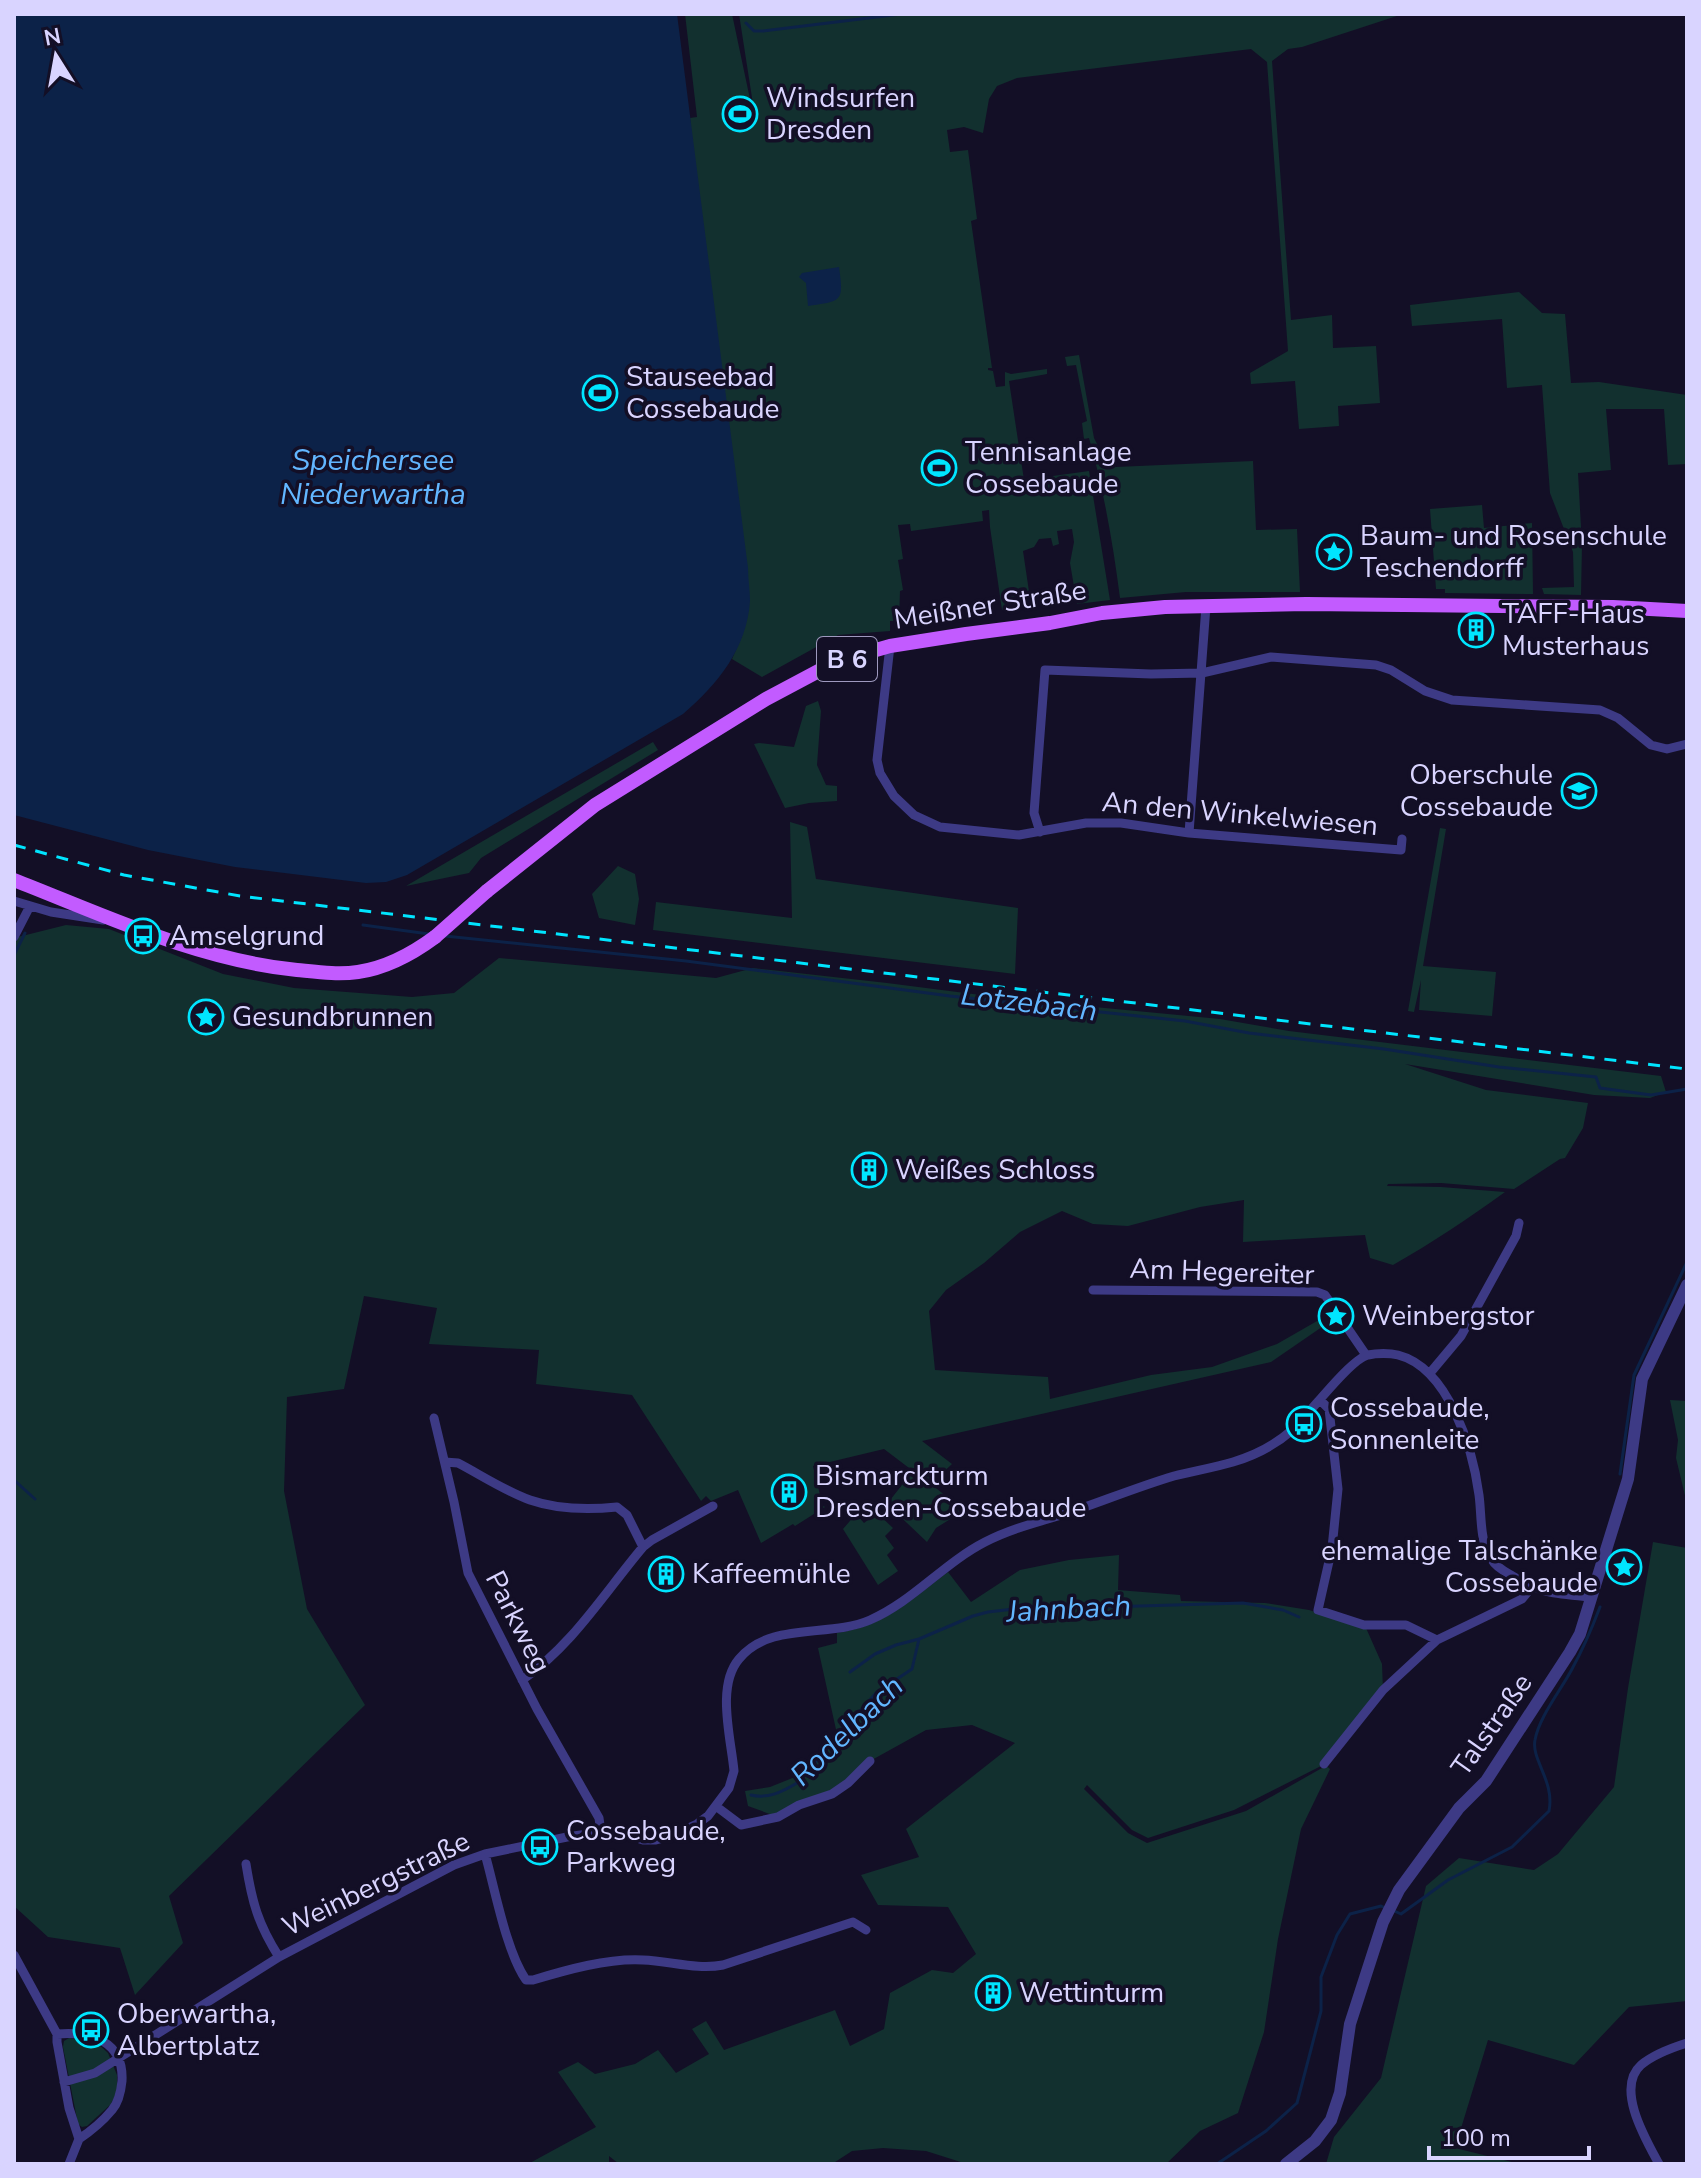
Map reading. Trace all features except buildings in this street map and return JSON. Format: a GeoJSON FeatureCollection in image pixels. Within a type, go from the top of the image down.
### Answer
{"type":"FeatureCollection","features":[{"type":"Feature","properties":{"kind":"main road","name":"Meißner Straße"},"geometry":{"type":"LineString","coordinates":[[109,918],[232,961],[275,968],[344,973],[360,972],[392,962],[409,955],[435,937],[595,805],[766,699],[828,666],[890,646],[1117,611],[1206,606],[1538,606],[1687,611]]}},
{"type":"Feature","properties":{"kind":"main road","name":"B 6"},"geometry":{"type":"LineString","coordinates":[[14,880],[109,918]]}},
{"type":"Feature","properties":{"kind":"street"},"geometry":{"type":"LineString","coordinates":[[1189,833],[1206,606]]}},
{"type":"Feature","properties":{"kind":"street","name":"An den Winkelwiesen"},"geometry":{"type":"LineString","coordinates":[[890,646],[877,760],[880,773],[894,796],[914,815],[940,827],[1019,835],[1086,823],[1121,823],[1189,833],[1401,850],[1402,839]]}},
{"type":"Feature","properties":{"kind":"street"},"geometry":{"type":"LineString","coordinates":[[1040,832],[1034,813],[1045,670],[1202,673],[1271,657],[1376,665],[1391,670],[1425,691],[1452,700],[1600,710],[1618,718],[1651,745],[1667,749],[1687,744]]}},
{"type":"Feature","properties":{"kind":"street"},"geometry":{"type":"LineString","coordinates":[[14,901],[51,912],[102,920],[109,918]]}},
{"type":"Feature","properties":{"kind":"street"},"geometry":{"type":"LineString","coordinates":[[14,937],[30,906]]}},
{"type":"Feature","properties":{"kind":"street"},"geometry":{"type":"LineString","coordinates":[[1430,1373],[1461,1336],[1516,1236],[1519,1223]]}},
{"type":"Feature","properties":{"kind":"street","name":"Talstraße"},"geometry":{"type":"LineString","coordinates":[[1286,2164],[1315,2141],[1331,2120],[1340,2093],[1350,2024],[1383,1922],[1399,1890],[1459,1808],[1486,1781],[1580,1634],[1628,1479],[1642,1379],[1687,1285]]}},
{"type":"Feature","properties":{"kind":"street","name":"Am Hegereiter"},"geometry":{"type":"LineString","coordinates":[[1093,1290],[1317,1292],[1325,1295],[1366,1355]]}},
{"type":"Feature","properties":{"kind":"street"},"geometry":{"type":"LineString","coordinates":[[870,1761],[832,1794],[799,1805],[778,1817],[741,1825],[717,1807],[729,1788],[734,1771],[726,1696],[731,1670],[741,1656],[755,1645],[796,1632],[840,1628],[871,1620],[964,1554],[1005,1533],[1172,1477],[1243,1459],[1288,1434],[1346,1371],[1366,1355],[1396,1355],[1413,1361],[1430,1373],[1440,1386],[1470,1450],[1480,1498],[1482,1535],[1491,1560],[1531,1588],[1547,1593],[1591,1597]]}},
{"type":"Feature","properties":{"kind":"street"},"geometry":{"type":"LineString","coordinates":[[1320,1400],[1329,1409],[1338,1489],[1332,1548],[1318,1610],[1364,1625],[1406,1625],[1437,1640]]}},
{"type":"Feature","properties":{"kind":"street","name":"Parkweg"},"geometry":{"type":"LineString","coordinates":[[434,1418],[468,1573],[522,1680],[599,1818],[601,1832]]}},
{"type":"Feature","properties":{"kind":"street"},"geometry":{"type":"LineString","coordinates":[[445,1462],[458,1463],[530,1500],[568,1509],[617,1507],[627,1515],[643,1547]]}},
{"type":"Feature","properties":{"kind":"street"},"geometry":{"type":"LineString","coordinates":[[522,1680],[537,1670],[577,1629],[643,1547],[713,1506]]}},
{"type":"Feature","properties":{"kind":"street"},"geometry":{"type":"LineString","coordinates":[[1324,1764],[1383,1690],[1437,1640],[1522,1599],[1531,1588]]}},
{"type":"Feature","properties":{"kind":"street","name":"Weinbergstraße"},"geometry":{"type":"LineString","coordinates":[[64,2082],[95,2073],[279,1957],[454,1865],[485,1854],[601,1832],[656,1840],[697,1824],[717,1807]]}},
{"type":"Feature","properties":{"kind":"street"},"geometry":{"type":"LineString","coordinates":[[485,1854],[506,1931],[526,1980],[579,1967],[640,1960],[709,1967],[723,1965],[853,1922],[866,1930]]}},
{"type":"Feature","properties":{"kind":"street"},"geometry":{"type":"LineString","coordinates":[[246,1864],[251,1899],[265,1935],[279,1957]]}},
{"type":"Feature","properties":{"kind":"street"},"geometry":{"type":"LineString","coordinates":[[14,1955],[57,2034],[69,2108],[79,2139]]}},
{"type":"Feature","properties":{"kind":"street"},"geometry":{"type":"LineString","coordinates":[[57,2034],[92,2035],[106,2043],[120,2058],[122,2077],[120,2093],[113,2109],[79,2139],[69,2164]]}},
{"type":"Feature","properties":{"kind":"street"},"geometry":{"type":"LineString","coordinates":[[1659,2164],[1634,2111],[1630,2083],[1639,2066],[1662,2052],[1687,2043]]}},
{"type":"Feature","properties":{"kind":"green space"},"geometry":{"type":"Polygon","coordinates":[[[685,14],[732,14],[754,118],[739,14],[1403,14],[1288,49],[1272,61],[1291,320],[1332,315],[1333,348],[1376,346],[1380,403],[1338,406],[1339,426],[1299,429],[1295,381],[1251,384],[1250,373],[1288,351],[1267,62],[1251,49],[1017,78],[997,86],[989,99],[983,133],[964,127],[947,130],[950,152],[968,150],[977,219],[971,221],[992,368],[988,370],[993,371],[996,387],[1005,386],[1005,372],[1011,374],[1047,369],[1047,374],[1009,381],[1024,480],[1089,471],[1110,600],[1077,604],[1070,563],[1074,542],[1072,529],[1057,531],[1059,544],[1053,546],[1051,538],[1039,539],[1034,547],[1023,551],[1031,605],[1002,610],[989,510],[982,511],[983,521],[911,531],[910,524],[898,525],[903,559],[898,560],[903,590],[900,591],[899,621],[890,621],[890,631],[838,635],[762,677],[732,659],[742,636],[690,118],[697,117],[685,14]]]}},
{"type":"Feature","properties":{"kind":"green space"},"geometry":{"type":"Polygon","coordinates":[[[1519,292],[1542,313],[1565,314],[1571,383],[1599,382],[1687,395],[1687,464],[1668,465],[1664,409],[1606,409],[1611,470],[1578,473],[1581,595],[1544,594],[1542,588],[1574,587],[1573,552],[1550,493],[1542,385],[1507,388],[1502,319],[1412,326],[1410,305],[1519,292]]]}},
{"type":"Feature","properties":{"kind":"green space"},"geometry":{"type":"Polygon","coordinates":[[[1079,355],[1094,438],[1103,456],[1116,467],[1253,461],[1256,530],[1297,529],[1300,592],[1186,592],[1120,598],[1099,478],[1089,438],[1084,439],[1082,423],[1087,421],[1076,365],[1067,366],[1065,357],[1079,355]]]}},
{"type":"Feature","properties":{"kind":"green space"},"geometry":{"type":"Polygon","coordinates":[[[1482,505],[1484,528],[1532,523],[1533,594],[1445,593],[1445,589],[1436,589],[1430,509],[1482,505]]]}},
{"type":"Feature","properties":{"kind":"green space"},"geometry":{"type":"Polygon","coordinates":[[[818,701],[821,711],[817,765],[826,785],[837,786],[837,801],[785,808],[754,744],[794,747],[806,706],[818,701]]]}},
{"type":"Feature","properties":{"kind":"green space"},"geometry":{"type":"Polygon","coordinates":[[[653,742],[658,750],[481,858],[469,873],[406,886],[653,742]]]}},
{"type":"Feature","properties":{"kind":"green space"},"geometry":{"type":"Polygon","coordinates":[[[790,822],[807,827],[816,879],[1018,908],[1015,974],[653,930],[656,902],[792,918],[790,822]]]}},
{"type":"Feature","properties":{"kind":"green space"},"geometry":{"type":"Polygon","coordinates":[[[1440,828],[1446,829],[1423,966],[1496,972],[1492,1016],[1419,1010],[1421,980],[1414,1012],[1408,1011],[1440,828]]]}},
{"type":"Feature","properties":{"kind":"green space"},"geometry":{"type":"Polygon","coordinates":[[[618,866],[635,874],[639,899],[635,925],[599,918],[592,894],[618,866]]]}},
{"type":"Feature","properties":{"kind":"green space"},"geometry":{"type":"Polygon","coordinates":[[[66,925],[109,929],[223,974],[294,988],[412,997],[454,993],[499,958],[716,978],[753,968],[1012,999],[1220,1019],[1289,1031],[1661,1076],[1666,1092],[1650,1098],[1594,1095],[1405,1064],[1486,1090],[1588,1103],[1583,1128],[1565,1158],[1514,1189],[1441,1183],[1388,1184],[1505,1192],[1393,1265],[1370,1258],[1365,1235],[1243,1242],[1244,1200],[1200,1207],[1128,1226],[1093,1224],[1062,1211],[1020,1232],[946,1290],[929,1311],[935,1370],[1048,1377],[1050,1399],[1151,1375],[1212,1367],[1277,1344],[1331,1313],[1335,1318],[1271,1362],[922,1441],[952,1464],[931,1484],[952,1501],[960,1513],[936,1528],[927,1542],[887,1504],[913,1471],[884,1449],[813,1466],[819,1503],[825,1507],[761,1543],[738,1490],[711,1501],[706,1496],[701,1501],[632,1395],[536,1384],[539,1350],[429,1344],[437,1308],[364,1296],[344,1389],[287,1397],[284,1491],[307,1609],[365,1705],[169,1896],[183,1943],[135,1995],[120,1948],[48,1937],[14,1906],[14,938],[66,925]]]}},
{"type":"Feature","properties":{"kind":"green space"},"geometry":{"type":"Polygon","coordinates":[[[1670,1400],[1687,1401],[1687,1504],[1676,1458],[1678,1440],[1670,1400]]]}},
{"type":"Feature","properties":{"kind":"green space"},"geometry":{"type":"Polygon","coordinates":[[[877,1513],[893,1528],[885,1536],[894,1548],[887,1555],[898,1571],[878,1585],[843,1529],[856,1514],[864,1523],[877,1513]]]}},
{"type":"Feature","properties":{"kind":"green space"},"geometry":{"type":"Polygon","coordinates":[[[1653,1542],[1687,1548],[1687,2001],[1629,2007],[1574,2065],[1488,2040],[1455,2148],[1520,2164],[1326,2164],[1334,2137],[1381,2078],[1426,1886],[1459,1858],[1534,1870],[1558,1854],[1614,1787],[1653,1542]]]}},
{"type":"Feature","properties":{"kind":"green space"},"geometry":{"type":"Polygon","coordinates":[[[1119,1555],[1118,1590],[1180,1595],[1181,1601],[1265,1603],[1309,1610],[1366,1628],[1382,1664],[1383,1690],[1324,1764],[1330,1769],[1301,1829],[1278,1939],[1264,2032],[1238,2113],[1200,2131],[1166,2164],[967,2164],[926,2151],[883,2148],[852,2151],[832,2164],[619,2164],[609,2156],[609,2164],[528,2164],[596,2127],[558,2072],[578,2062],[595,2074],[635,2064],[658,2050],[676,2073],[709,2054],[692,2029],[706,2021],[724,2050],[835,2010],[850,2046],[884,2029],[890,1993],[932,1970],[953,1973],[976,1954],[948,1907],[878,1905],[861,1875],[919,1857],[906,1829],[1015,1743],[972,1725],[926,1730],[870,1761],[848,1783],[778,1817],[748,1806],[745,1791],[770,1787],[795,1777],[837,1734],[818,1648],[837,1643],[837,1633],[854,1630],[883,1618],[948,1572],[971,1602],[1020,1570],[1069,1560],[1119,1555]],[[1323,1765],[1234,1810],[1148,1838],[1132,1830],[1087,1785],[1084,1789],[1128,1833],[1147,1843],[1246,1811],[1323,1765]]]}},
{"type":"Feature","properties":{"kind":"green space"},"geometry":{"type":"Polygon","coordinates":[[[69,2038],[97,2043],[108,2053],[117,2075],[117,2093],[110,2105],[82,2127],[78,2124],[63,2047],[64,2041],[69,2038]]]}},
{"type":"Feature","properties":{"kind":"water","name":"Speichersee Niederwartha"},"geometry":{"type":"Polygon","coordinates":[[[14,14],[677,14],[750,597],[748,618],[737,649],[708,690],[683,714],[407,875],[386,882],[366,883],[235,867],[148,850],[14,815],[14,14]]]}},
{"type":"Feature","properties":{"kind":"water"},"geometry":{"type":"Polygon","coordinates":[[[839,267],[841,287],[838,298],[808,306],[806,283],[799,277],[802,273],[839,267]]]}},
{"type":"Feature","properties":{"kind":"waterway"},"geometry":{"type":"LineString","coordinates":[[746,23],[754,31],[763,31],[901,14]]}},
{"type":"Feature","properties":{"kind":"waterway","name":"Lotzebach"},"geometry":{"type":"LineString","coordinates":[[363,925],[429,934]]}},
{"type":"Feature","properties":{"kind":"waterway"},"geometry":{"type":"LineString","coordinates":[[14,955],[25,933]]}},
{"type":"Feature","properties":{"kind":"waterway","name":"Lotzebach"},"geometry":{"type":"LineString","coordinates":[[445,936],[686,961],[950,996],[1185,1021],[1249,1033],[1596,1077],[1600,1088],[1651,1095],[1687,1089]]}},
{"type":"Feature","properties":{"kind":"waterway","name":"Lotzebach"},"geometry":{"type":"LineString","coordinates":[[1620,1474],[1634,1375],[1687,1262]]}},
{"type":"Feature","properties":{"kind":"waterway"},"geometry":{"type":"LineString","coordinates":[[14,1480],[35,1499]]}},
{"type":"Feature","properties":{"kind":"waterway","name":"Jahnbach"},"geometry":{"type":"LineString","coordinates":[[850,1672],[875,1654],[988,1612],[1040,1606],[1243,1603],[1283,1610],[1299,1617]]}},
{"type":"Feature","properties":{"kind":"waterway","name":"Lotzebach"},"geometry":{"type":"LineString","coordinates":[[1392,1910],[1401,1914],[1448,1880],[1512,1847],[1549,1811],[1549,1790],[1536,1755],[1535,1740],[1541,1722],[1576,1661],[1600,1607]]}},
{"type":"Feature","properties":{"kind":"waterway","name":"Rodelbach"},"geometry":{"type":"LineString","coordinates":[[751,1795],[775,1794],[797,1783],[876,1693],[912,1669],[919,1639]]}},
{"type":"Feature","properties":{"kind":"waterway","name":"Lotzebach"},"geometry":{"type":"LineString","coordinates":[[1217,2164],[1266,2131],[1297,2103],[1321,2011],[1321,1977],[1337,1935],[1350,1914],[1381,1906],[1385,1908]]}},
{"type":"Feature","properties":{"kind":"railway"},"geometry":{"type":"LineString","coordinates":[[14,845],[124,875],[240,896],[1687,1069]]}},
{"type":"Feature","properties":{"kind":"place","name":"Windsurfen Dresden"},"geometry":{"type":"Point","coordinates":[740,114]}},
{"type":"Feature","properties":{"kind":"place","name":"Stauseebad Cossebaude"},"geometry":{"type":"Point","coordinates":[600,393]}},
{"type":"Feature","properties":{"kind":"place","name":"Tennisanlage Cossebaude"},"geometry":{"type":"Point","coordinates":[939,468]}},
{"type":"Feature","properties":{"kind":"place","name":"Baum- und Rosenschule Teschendorff"},"geometry":{"type":"Point","coordinates":[1334,552]}},
{"type":"Feature","properties":{"kind":"place","name":"TAFF-Haus Musterhaus"},"geometry":{"type":"Point","coordinates":[1476,630]}},
{"type":"Feature","properties":{"kind":"place","name":"Oberschule Cossebaude"},"geometry":{"type":"Point","coordinates":[1579,791]}},
{"type":"Feature","properties":{"kind":"place","name":"Amselgrund"},"geometry":{"type":"Point","coordinates":[143,936]}},
{"type":"Feature","properties":{"kind":"place","name":"Gesundbrunnen"},"geometry":{"type":"Point","coordinates":[206,1017]}},
{"type":"Feature","properties":{"kind":"place","name":"Weißes Schloss"},"geometry":{"type":"Point","coordinates":[869,1170]}},
{"type":"Feature","properties":{"kind":"place","name":"Weinbergstor"},"geometry":{"type":"Point","coordinates":[1336,1316]}},
{"type":"Feature","properties":{"kind":"place","name":"Cossebaude, Sonnenleite"},"geometry":{"type":"Point","coordinates":[1304,1424]}},
{"type":"Feature","properties":{"kind":"place","name":"Bismarckturm Dresden-Cossebaude"},"geometry":{"type":"Point","coordinates":[789,1492]}},
{"type":"Feature","properties":{"kind":"place","name":"ehemalige Talschänke Cossebaude"},"geometry":{"type":"Point","coordinates":[1624,1567]}},
{"type":"Feature","properties":{"kind":"place","name":"Kaffeemühle"},"geometry":{"type":"Point","coordinates":[666,1574]}},
{"type":"Feature","properties":{"kind":"place","name":"Cossebaude, Parkweg"},"geometry":{"type":"Point","coordinates":[540,1847]}},
{"type":"Feature","properties":{"kind":"place","name":"Wettinturm"},"geometry":{"type":"Point","coordinates":[993,1993]}},
{"type":"Feature","properties":{"kind":"place","name":"Oberwartha, Albertplatz"},"geometry":{"type":"Point","coordinates":[91,2030]}}]}
